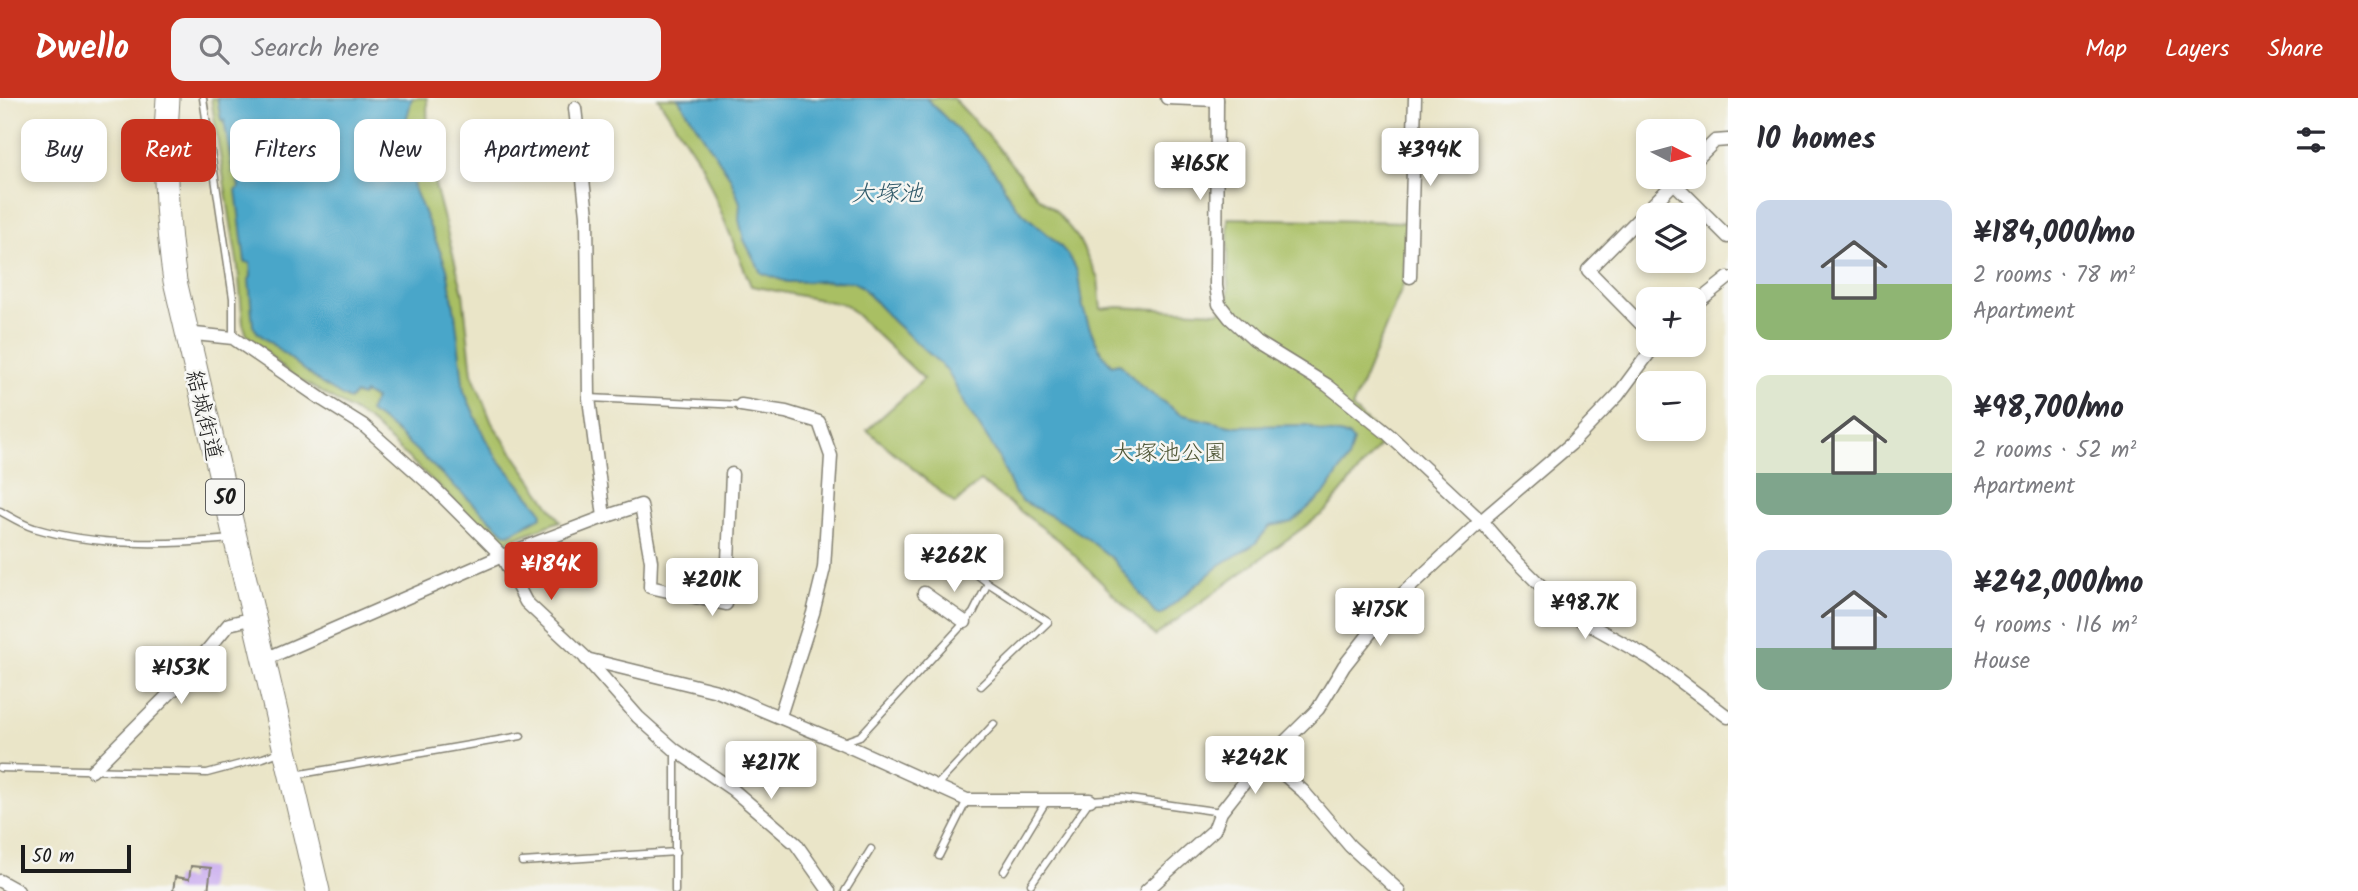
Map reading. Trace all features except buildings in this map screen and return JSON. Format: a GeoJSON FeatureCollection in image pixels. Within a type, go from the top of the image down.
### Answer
{"type":"FeatureCollection","features":[{"type":"Feature","properties":{"kind":"highway","name":"結城街道"},"geometry":{"type":"LineString","coordinates":[[168,98],[164,167],[167,225],[175,281],[318,891]]}},
{"type":"Feature","properties":{"kind":"street"},"geometry":{"type":"LineString","coordinates":[[1167,98],[1217,99],[1216,286],[1219,304],[1230,318],[1254,340],[1326,385],[1388,433],[1481,521],[1513,558],[1567,612],[1651,659],[1728,717]]}},
{"type":"Feature","properties":{"kind":"street"},"geometry":{"type":"LineString","coordinates":[[1410,277],[1415,98]]}},
{"type":"Feature","properties":{"kind":"street"},"geometry":{"type":"LineString","coordinates":[[575,108],[587,215],[589,398],[604,517]]}},
{"type":"Feature","properties":{"kind":"street"},"geometry":{"type":"LineString","coordinates":[[1706,150],[1715,141],[1728,140]]}},
{"type":"Feature","properties":{"kind":"street"},"geometry":{"type":"LineString","coordinates":[[1636,319],[1588,270],[1668,189]]}},
{"type":"Feature","properties":{"kind":"street"},"geometry":{"type":"LineString","coordinates":[[1685,189],[1728,237]]}},
{"type":"Feature","properties":{"kind":"street"},"geometry":{"type":"LineString","coordinates":[[1706,295],[1728,278]]}},
{"type":"Feature","properties":{"kind":"street"},"geometry":{"type":"LineString","coordinates":[[188,342],[195,334],[233,338],[363,425],[434,488],[502,556],[526,602],[586,658],[638,717],[675,750],[732,789],[796,844],[830,891]]}},
{"type":"Feature","properties":{"kind":"street"},"geometry":{"type":"LineString","coordinates":[[1146,891],[1214,830],[1221,812],[1247,779],[1318,709],[1344,666],[1396,600],[1481,521],[1572,444],[1618,395],[1646,357]]}},
{"type":"Feature","properties":{"kind":"street"},"geometry":{"type":"LineString","coordinates":[[741,405],[786,412],[819,422],[831,456],[824,568],[813,613],[780,716]]}},
{"type":"Feature","properties":{"kind":"street"},"geometry":{"type":"LineString","coordinates":[[263,660],[502,556],[641,505],[651,561],[650,587],[726,604],[732,474]]}},
{"type":"Feature","properties":{"kind":"street"},"geometry":{"type":"LineString","coordinates":[[924,593],[965,622]]}},
{"type":"Feature","properties":{"kind":"street"},"geometry":{"type":"LineString","coordinates":[[92,771],[180,683],[229,624],[254,618]]}},
{"type":"Feature","properties":{"kind":"street"},"geometry":{"type":"LineString","coordinates":[[586,658],[717,691],[780,716],[967,800],[1090,800]]}},
{"type":"Feature","properties":{"kind":"street"},"geometry":{"type":"LineString","coordinates":[[1267,760],[1303,791],[1350,846],[1399,891]]}},
{"type":"Feature","properties":{"kind":"street"},"geometry":{"type":"LineString","coordinates":[[0,881],[18,891]]}},
{"type":"Feature","properties":{"kind":"lane"},"geometry":{"type":"LineString","coordinates":[[204,98],[233,298],[233,338]]}},
{"type":"Feature","properties":{"kind":"lane"},"geometry":{"type":"LineString","coordinates":[[589,398],[741,405]]}},
{"type":"Feature","properties":{"kind":"lane"},"geometry":{"type":"LineString","coordinates":[[0,511],[32,527],[93,541],[191,544],[234,539]]}},
{"type":"Feature","properties":{"kind":"lane"},"geometry":{"type":"LineString","coordinates":[[941,547],[988,583],[1048,622],[981,686]]}},
{"type":"Feature","properties":{"kind":"lane"},"geometry":{"type":"LineString","coordinates":[[841,743],[860,736],[974,613],[988,583]]}},
{"type":"Feature","properties":{"kind":"lane"},"geometry":{"type":"LineString","coordinates":[[936,786],[994,724]]}},
{"type":"Feature","properties":{"kind":"lane"},"geometry":{"type":"LineString","coordinates":[[290,776],[521,736]]}},
{"type":"Feature","properties":{"kind":"lane"},"geometry":{"type":"LineString","coordinates":[[0,768],[207,773],[284,750]]}},
{"type":"Feature","properties":{"kind":"lane"},"geometry":{"type":"LineString","coordinates":[[675,750],[675,891]]}},
{"type":"Feature","properties":{"kind":"lane"},"geometry":{"type":"LineString","coordinates":[[1031,884],[1090,800],[1122,798],[1221,812]]}},
{"type":"Feature","properties":{"kind":"lane"},"geometry":{"type":"LineString","coordinates":[[939,856],[967,800]]}},
{"type":"Feature","properties":{"kind":"lane"},"geometry":{"type":"LineString","coordinates":[[1004,871],[1047,800]]}},
{"type":"Feature","properties":{"kind":"lane"},"geometry":{"type":"LineString","coordinates":[[845,891],[871,849]]}},
{"type":"Feature","properties":{"kind":"lane"},"geometry":{"type":"LineString","coordinates":[[522,862],[676,852]]}},
{"type":"Feature","properties":{"kind":"green space"},"geometry":{"type":"Polygon","coordinates":[[[211,98],[427,98],[427,119],[354,119],[354,182],[434,182],[463,293],[472,373],[492,423],[560,521],[500,544],[368,420],[289,373],[247,335],[243,324],[238,267],[211,98]]]}},
{"type":"Feature","properties":{"kind":"green space","name":"大塚池"},"geometry":{"type":"Polygon","coordinates":[[[658,98],[953,98],[987,134],[1038,197],[1055,210],[1078,238],[1098,278],[1101,309],[1118,307],[1217,312],[1228,307],[1228,218],[1406,222],[1404,283],[1352,408],[1385,439],[1326,511],[1155,636],[1060,541],[980,481],[955,504],[867,430],[924,379],[846,305],[751,286],[702,165],[658,98]]]}},
{"type":"Feature","properties":{"kind":"water"},"geometry":{"type":"Polygon","coordinates":[[[217,98],[412,98],[407,119],[354,119],[354,182],[413,182],[447,268],[464,391],[485,438],[498,459],[540,509],[541,517],[506,534],[393,429],[369,412],[375,399],[364,393],[362,396],[355,394],[349,400],[322,384],[258,333],[253,326],[250,263],[245,262],[236,190],[239,188],[238,182],[340,182],[340,119],[230,119],[230,155],[224,120],[221,120],[217,98]]]}},
{"type":"Feature","properties":{"kind":"water","name":"大塚池"},"geometry":{"type":"Polygon","coordinates":[[[678,98],[926,98],[984,158],[1018,208],[1060,246],[1072,261],[1091,330],[1102,353],[1112,365],[1119,363],[1141,386],[1180,414],[1230,426],[1307,425],[1321,431],[1349,436],[1353,441],[1348,459],[1325,493],[1292,522],[1270,526],[1255,544],[1220,565],[1162,614],[1156,614],[1113,559],[1084,536],[1022,501],[1015,494],[996,452],[966,406],[947,370],[894,322],[861,286],[841,281],[787,282],[761,273],[744,240],[739,220],[740,203],[730,177],[678,98]]]}},
{"type":"Feature","properties":{"kind":"park label","name":"大塚池公園"},"geometry":{"type":"Point","coordinates":[1169,452]}}]}
